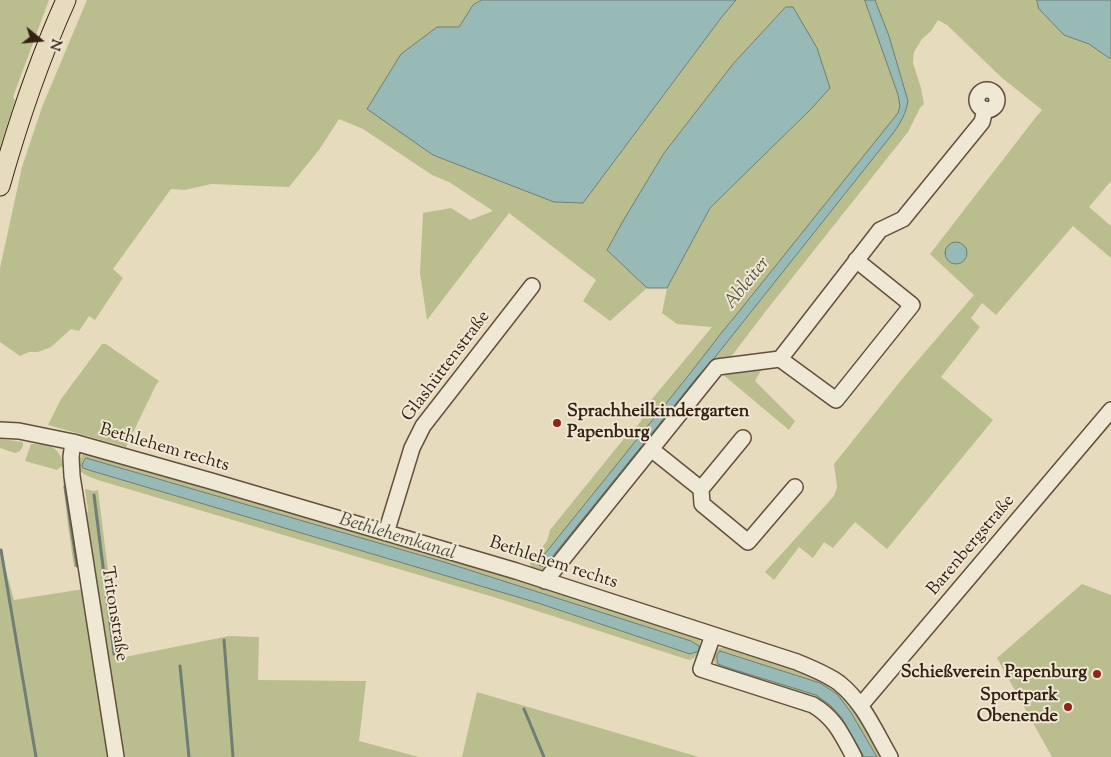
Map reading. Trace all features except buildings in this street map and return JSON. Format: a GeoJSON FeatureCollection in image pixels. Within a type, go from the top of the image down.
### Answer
{"type":"FeatureCollection","features":[{"type":"Feature","properties":{"kind":"main road"},"geometry":{"type":"LineString","coordinates":[[0,186],[40,59],[66,0]]}},
{"type":"Feature","properties":{"kind":"street"},"geometry":{"type":"LineString","coordinates":[[780,359],[880,230],[903,219],[982,122],[985,110]]}},
{"type":"Feature","properties":{"kind":"street"},"geometry":{"type":"LineString","coordinates":[[545,581],[717,367],[780,359],[836,400],[912,305],[856,260]]}},
{"type":"Feature","properties":{"kind":"street","name":"Glashüttenstraße"},"geometry":{"type":"LineString","coordinates":[[386,533],[412,448],[423,426],[532,286]]}},
{"type":"Feature","properties":{"kind":"street","name":"Barenbergstraße"},"geometry":{"type":"LineString","coordinates":[[861,706],[1111,410]]}},
{"type":"Feature","properties":{"kind":"street","name":"Bethlehem rechts"},"geometry":{"type":"LineString","coordinates":[[0,423],[20,431]]}},
{"type":"Feature","properties":{"kind":"street","name":"Bethlehem rechts"},"geometry":{"type":"LineString","coordinates":[[0,430],[20,431],[72,442],[386,533],[545,581],[797,662],[838,682],[851,694],[861,706],[890,757]]}},
{"type":"Feature","properties":{"kind":"street"},"geometry":{"type":"LineString","coordinates":[[743,438],[701,489],[702,504],[748,542],[795,487]]}},
{"type":"Feature","properties":{"kind":"street","name":"Tritonstraße"},"geometry":{"type":"LineString","coordinates":[[72,442],[72,476],[116,757]]}},
{"type":"Feature","properties":{"kind":"street"},"geometry":{"type":"LineString","coordinates":[[651,449],[701,489]]}},
{"type":"Feature","properties":{"kind":"street"},"geometry":{"type":"LineString","coordinates":[[713,635],[701,669],[812,705],[825,713],[836,725],[854,757]]}},
{"type":"Feature","properties":{"kind":"green space"},"geometry":{"type":"Polygon","coordinates":[[[0,0],[49,0],[13,97],[15,100],[0,147],[0,0]]]}},
{"type":"Feature","properties":{"kind":"green space"},"geometry":{"type":"Polygon","coordinates":[[[87,0],[482,0],[473,5],[459,27],[437,27],[433,155],[554,202],[583,203],[736,0],[1037,0],[1039,9],[1064,35],[1089,44],[1111,58],[1111,181],[1089,207],[1111,226],[1111,258],[1073,226],[996,315],[982,303],[971,318],[980,327],[941,377],[993,420],[887,549],[855,522],[833,548],[824,542],[813,558],[799,547],[774,580],[765,572],[834,496],[837,487],[834,464],[907,373],[974,295],[930,254],[1042,110],[1001,77],[947,25],[938,20],[914,52],[913,63],[924,104],[908,132],[727,362],[547,574],[531,568],[530,563],[547,541],[550,530],[632,429],[641,421],[648,408],[647,405],[712,327],[677,324],[662,313],[667,288],[710,208],[811,109],[786,7],[733,64],[664,153],[607,250],[647,288],[610,321],[583,301],[596,280],[509,213],[427,320],[420,273],[423,213],[451,208],[470,220],[493,211],[449,182],[432,175],[363,129],[339,119],[319,150],[289,187],[211,184],[185,190],[171,189],[113,269],[123,278],[95,320],[89,316],[79,331],[71,329],[51,347],[20,356],[0,342],[0,268],[22,167],[42,107],[87,0]]]}},
{"type":"Feature","properties":{"kind":"green space"},"geometry":{"type":"Polygon","coordinates":[[[102,344],[106,344],[159,381],[126,447],[48,425],[61,399],[102,344]]]}},
{"type":"Feature","properties":{"kind":"green space"},"geometry":{"type":"Polygon","coordinates":[[[763,367],[755,381],[795,421],[789,430],[721,373],[763,367]]]}},
{"type":"Feature","properties":{"kind":"green space"},"geometry":{"type":"Polygon","coordinates":[[[0,439],[23,442],[23,446],[20,451],[15,453],[0,448],[0,439]]]}},
{"type":"Feature","properties":{"kind":"green space"},"geometry":{"type":"Polygon","coordinates":[[[31,444],[48,446],[56,450],[64,466],[57,470],[25,461],[31,444]]]}},
{"type":"Feature","properties":{"kind":"green space"},"geometry":{"type":"Polygon","coordinates":[[[84,453],[412,545],[697,636],[700,639],[699,652],[696,657],[689,660],[500,599],[101,481],[81,472],[78,468],[79,459],[84,453]]]}},
{"type":"Feature","properties":{"kind":"green space"},"geometry":{"type":"Polygon","coordinates":[[[63,480],[65,481],[81,566],[74,567],[63,480]]]}},
{"type":"Feature","properties":{"kind":"green space"},"geometry":{"type":"Polygon","coordinates":[[[85,489],[98,490],[120,658],[229,636],[259,637],[258,680],[366,681],[359,741],[419,757],[121,757],[83,517],[88,511],[85,489]]]}},
{"type":"Feature","properties":{"kind":"green space"},"geometry":{"type":"Polygon","coordinates":[[[0,549],[14,600],[84,589],[110,757],[0,757],[0,549]]]}},
{"type":"Feature","properties":{"kind":"green space","name":"Sportpark Obenende"},"geometry":{"type":"Polygon","coordinates":[[[1082,584],[1111,595],[1111,757],[1052,757],[997,658],[1082,584]]]}},
{"type":"Feature","properties":{"kind":"green space"},"geometry":{"type":"Polygon","coordinates":[[[725,647],[734,648],[820,678],[851,702],[884,757],[858,757],[839,723],[718,668],[713,654],[716,650],[725,647]]]}},
{"type":"Feature","properties":{"kind":"green space"},"geometry":{"type":"Polygon","coordinates":[[[477,692],[699,757],[462,757],[477,692]]]}},
{"type":"Feature","properties":{"kind":"water"},"geometry":{"type":"Polygon","coordinates":[[[482,0],[736,0],[583,203],[554,202],[433,155],[367,109],[401,54],[437,27],[459,27],[473,5],[482,0]]]}},
{"type":"Feature","properties":{"kind":"water"},"geometry":{"type":"Polygon","coordinates":[[[865,0],[875,0],[889,36],[908,101],[901,121],[712,361],[548,562],[540,566],[538,564],[539,561],[898,113],[900,106],[898,95],[865,0]]]}},
{"type":"Feature","properties":{"kind":"water"},"geometry":{"type":"Polygon","coordinates":[[[1037,0],[1111,0],[1111,58],[1089,44],[1064,35],[1039,9],[1037,0]]]}},
{"type":"Feature","properties":{"kind":"water"},"geometry":{"type":"Polygon","coordinates":[[[786,7],[793,7],[817,48],[830,88],[710,208],[667,288],[647,288],[607,250],[664,153],[733,64],[786,7]]]}},
{"type":"Feature","properties":{"kind":"water"},"geometry":{"type":"Polygon","coordinates":[[[956,242],[964,245],[967,253],[964,261],[956,264],[948,261],[945,253],[948,245],[956,242]]]}},
{"type":"Feature","properties":{"kind":"water"},"geometry":{"type":"Polygon","coordinates":[[[86,458],[444,562],[691,641],[699,646],[699,651],[690,654],[538,603],[92,471],[83,468],[82,465],[86,458]]]}},
{"type":"Feature","properties":{"kind":"water"},"geometry":{"type":"Polygon","coordinates":[[[720,651],[820,683],[837,694],[850,711],[877,757],[864,757],[842,718],[830,705],[816,695],[718,664],[717,655],[720,651]]]}},
{"type":"Feature","properties":{"kind":"waterway"},"geometry":{"type":"LineString","coordinates":[[65,487],[77,566]]}},
{"type":"Feature","properties":{"kind":"waterway"},"geometry":{"type":"LineString","coordinates":[[94,495],[114,654]]}},
{"type":"Feature","properties":{"kind":"waterway"},"geometry":{"type":"LineString","coordinates":[[1,550],[36,757]]}},
{"type":"Feature","properties":{"kind":"waterway"},"geometry":{"type":"LineString","coordinates":[[224,640],[233,757]]}},
{"type":"Feature","properties":{"kind":"waterway"},"geometry":{"type":"LineString","coordinates":[[180,666],[189,757]]}},
{"type":"Feature","properties":{"kind":"waterway"},"geometry":{"type":"LineString","coordinates":[[524,709],[544,757]]}},
{"type":"Feature","properties":{"kind":"place","name":"Sprachheilkindergarten Papenburg"},"geometry":{"type":"Point","coordinates":[557,423]}},
{"type":"Feature","properties":{"kind":"place","name":"Schießverein Papenburg"},"geometry":{"type":"Point","coordinates":[1097,674]}},
{"type":"Feature","properties":{"kind":"place","name":"Sportpark Obenende"},"geometry":{"type":"Point","coordinates":[1068,707]}},
{"type":"Feature","properties":{"kind":"water label","name":"Ableiter"},"geometry":{"type":"Point","coordinates":[748,284]}},
{"type":"Feature","properties":{"kind":"water label","name":"Bethlehemkanal"},"geometry":{"type":"Point","coordinates":[397,538]}}]}
